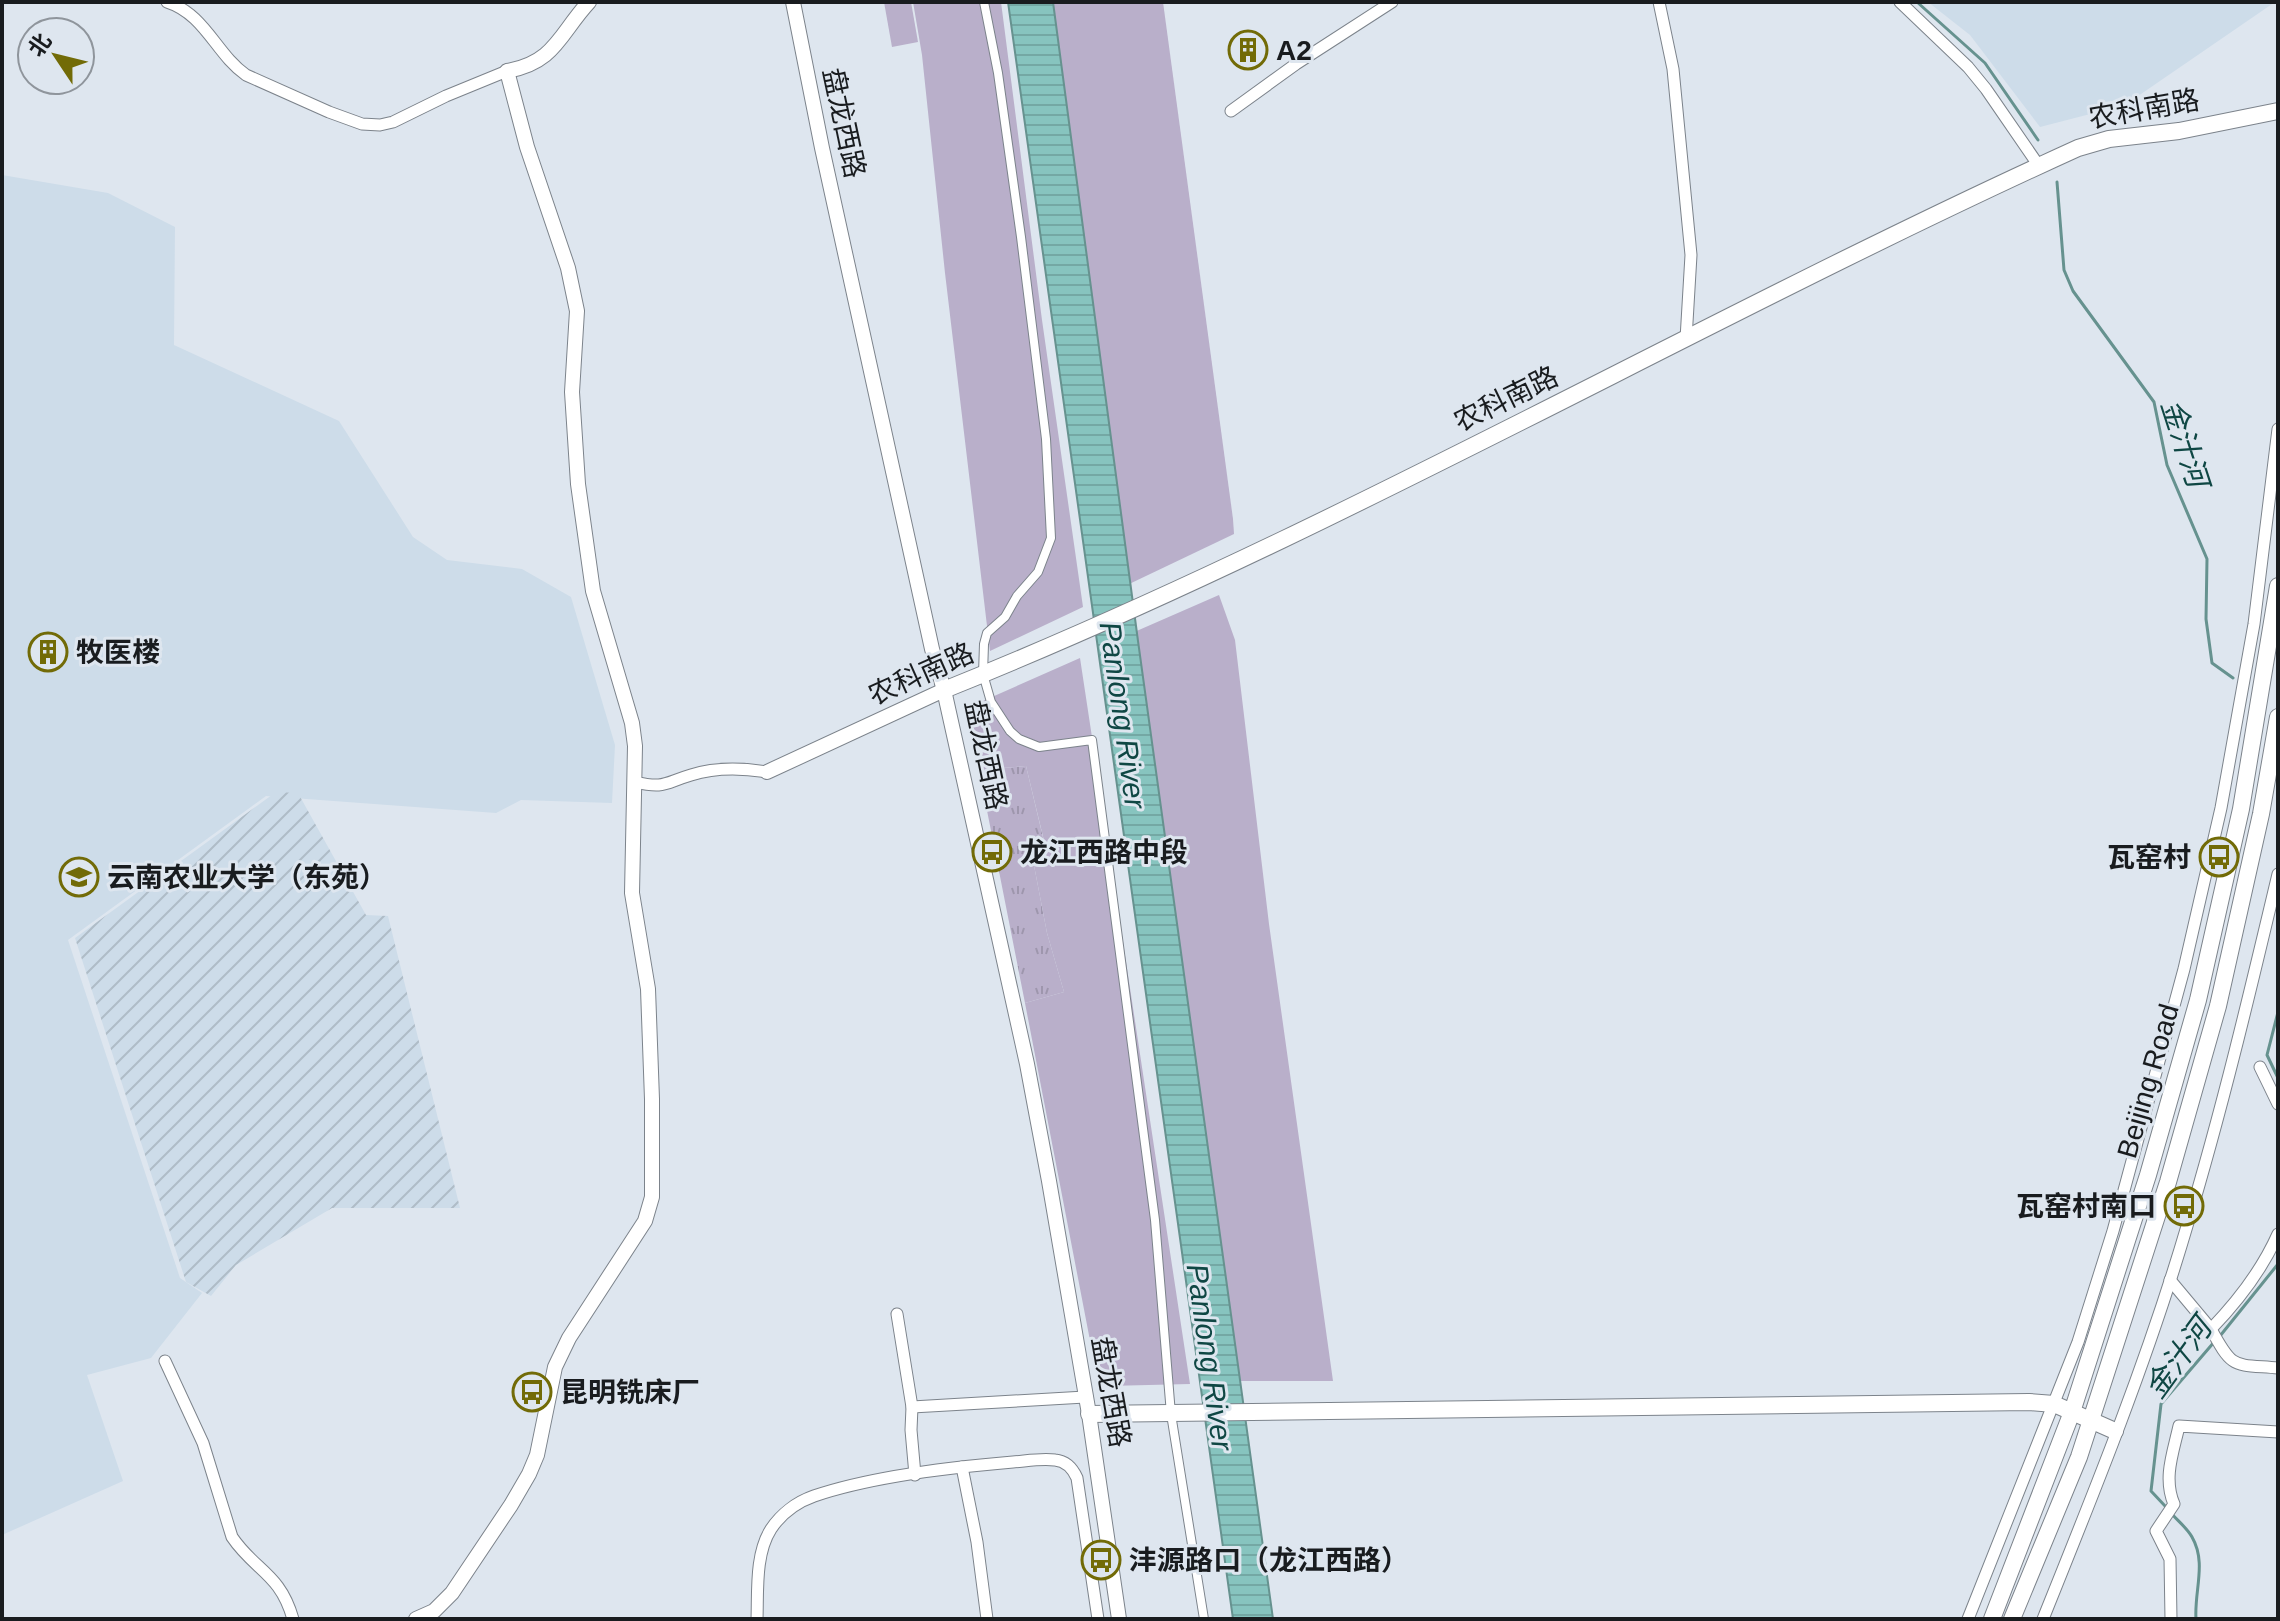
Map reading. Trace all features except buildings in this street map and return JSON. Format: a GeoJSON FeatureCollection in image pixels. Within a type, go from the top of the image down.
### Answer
{"type":"FeatureCollection","features":[{"type":"Feature","properties":{"kind":"main road","name":"农科南路"},"geometry":{"type":"LineString","coordinates":[[944,690],[1161,597],[2078,148],[2109,139],[2179,131],[2278,111]]}},
{"type":"Feature","properties":{"kind":"main road","name":"Beijing Road"},"geometry":{"type":"LineString","coordinates":[[1992,1619],[2072,1412],[2148,1175],[2198,1000],[2241,809],[2278,586]]}},
{"type":"Feature","properties":{"kind":"main road","name":"Beijing Road"},"geometry":{"type":"LineString","coordinates":[[2012,1619],[2079,1457],[2168,1182],[2218,1006],[2261,814],[2278,717]]}},
{"type":"Feature","properties":{"kind":"main road"},"geometry":{"type":"LineString","coordinates":[[1087,1406],[1201,1415],[2029,1402],[2054,1404],[2115,1431]]}},
{"type":"Feature","properties":{"kind":"street"},"geometry":{"type":"LineString","coordinates":[[167,2],[182,7],[194,16],[234,67],[246,75],[362,124],[393,122],[446,96],[540,61],[564,38],[583,4]]}},
{"type":"Feature","properties":{"kind":"street","name":"盘龙西路"},"geometry":{"type":"LineString","coordinates":[[793,2],[932,649],[944,690],[1027,1064],[1087,1406],[1119,1619]]}},
{"type":"Feature","properties":{"kind":"street"},"geometry":{"type":"LineString","coordinates":[[984,2],[998,73],[1021,237],[1046,439],[1051,538],[1038,572],[1017,596],[1005,617],[987,633],[983,674],[991,702],[1019,739],[1039,747],[1092,740],[1155,1220],[1171,1414],[1204,1619]]}},
{"type":"Feature","properties":{"kind":"street"},"geometry":{"type":"LineString","coordinates":[[1231,111],[1296,64],[1392,2]]}},
{"type":"Feature","properties":{"kind":"street"},"geometry":{"type":"LineString","coordinates":[[1659,2],[1673,69],[1691,255],[1686,339]]}},
{"type":"Feature","properties":{"kind":"street"},"geometry":{"type":"LineString","coordinates":[[1900,2],[1968,67],[2039,166]]}},
{"type":"Feature","properties":{"kind":"street"},"geometry":{"type":"LineString","coordinates":[[416,1619],[434,1611],[452,1593],[517,1495],[537,1455],[555,1367],[569,1338],[645,1221],[652,1197],[648,989],[632,893],[635,746],[632,723],[593,591],[578,484],[572,392],[577,311],[568,268],[527,147],[507,71]]}},
{"type":"Feature","properties":{"kind":"street"},"geometry":{"type":"LineString","coordinates":[[1968,1619],[2078,1342],[2113,1231],[2191,939],[2221,808],[2254,624],[2278,429]]}},
{"type":"Feature","properties":{"kind":"street","name":"农科南路"},"geometry":{"type":"LineString","coordinates":[[767,772],[944,690]]}},
{"type":"Feature","properties":{"kind":"street"},"geometry":{"type":"LineString","coordinates":[[635,782],[664,786],[692,774],[740,768],[767,772]]}},
{"type":"Feature","properties":{"kind":"street"},"geometry":{"type":"LineString","coordinates":[[2043,1619],[2170,1280],[2230,1075],[2278,874]]}},
{"type":"Feature","properties":{"kind":"street"},"geometry":{"type":"LineString","coordinates":[[2260,1067],[2278,1104]]}},
{"type":"Feature","properties":{"kind":"street"},"geometry":{"type":"LineString","coordinates":[[2211,1329],[2234,1305],[2278,1234]]}},
{"type":"Feature","properties":{"kind":"street"},"geometry":{"type":"LineString","coordinates":[[2170,1280],[2211,1329],[2226,1357],[2239,1365],[2278,1368]]}},
{"type":"Feature","properties":{"kind":"street"},"geometry":{"type":"LineString","coordinates":[[897,1314],[912,1407],[915,1475]]}},
{"type":"Feature","properties":{"kind":"street"},"geometry":{"type":"LineString","coordinates":[[165,1361],[203,1443],[232,1537],[271,1575],[287,1600],[293,1619]]}},
{"type":"Feature","properties":{"kind":"street"},"geometry":{"type":"LineString","coordinates":[[912,1407],[1087,1406]]}},
{"type":"Feature","properties":{"kind":"street"},"geometry":{"type":"LineString","coordinates":[[2171,1619],[2170,1559],[2156,1531],[2174,1504],[2168,1490],[2168,1475],[2179,1426],[2278,1432]]}},
{"type":"Feature","properties":{"kind":"street"},"geometry":{"type":"LineString","coordinates":[[757,1619],[760,1560],[764,1545],[771,1530],[795,1505],[861,1483],[962,1467],[1054,1460],[1069,1466],[1077,1478],[1098,1619]]}},
{"type":"Feature","properties":{"kind":"street"},"geometry":{"type":"LineString","coordinates":[[962,1467],[977,1542],[987,1619]]}},
{"type":"Feature","properties":{"kind":"shaded area"},"geometry":{"type":"Polygon","coordinates":[[[1928,2],[2275,2],[2125,105],[2040,127],[1970,35],[1928,2]]]}},
{"type":"Feature","properties":{"kind":"shaded area","name":"云南农业大学（东苑）"},"geometry":{"type":"Polygon","coordinates":[[[2,175],[108,193],[175,227],[174,345],[339,421],[413,537],[447,560],[522,569],[571,597],[615,745],[612,803],[521,800],[496,813],[266,796],[68,940],[180,1278],[202,1293],[151,1358],[87,1375],[123,1481],[2,1535],[2,175]]]}},
{"type":"Feature","properties":{"kind":"shaded area"},"geometry":{"type":"Polygon","coordinates":[[[276,792],[298,793],[366,915],[388,916],[460,1208],[332,1208],[236,1265],[211,1296],[186,1282],[75,938],[276,792]]]}},
{"type":"Feature","properties":{"kind":"green space"},"geometry":{"type":"Polygon","coordinates":[[[884,2],[911,2],[918,42],[892,47],[884,2]]]}},
{"type":"Feature","properties":{"kind":"green space"},"geometry":{"type":"Polygon","coordinates":[[[913,2],[1001,2],[1083,607],[990,651],[922,55],[913,2]]]}},
{"type":"Feature","properties":{"kind":"green space"},"geometry":{"type":"Polygon","coordinates":[[[1047,2],[1163,2],[1233,519],[1234,534],[1125,586],[1047,2]]]}},
{"type":"Feature","properties":{"kind":"green space"},"geometry":{"type":"Polygon","coordinates":[[[1219,595],[1235,640],[1269,924],[1333,1381],[1235,1381],[1132,633],[1219,595]]]}},
{"type":"Feature","properties":{"kind":"green space"},"geometry":{"type":"Polygon","coordinates":[[[1080,658],[1190,1384],[1107,1386],[1098,1382],[1025,1003],[1064,992],[1047,933],[1032,855],[1046,849],[1026,766],[979,770],[967,708],[1080,658]]]}},
{"type":"Feature","properties":{"kind":"green space"},"geometry":{"type":"Polygon","coordinates":[[[1026,766],[1046,850],[1032,855],[1047,933],[1064,992],[1025,1003],[979,770],[1026,766]]]}},
{"type":"Feature","properties":{"kind":"water","name":"Panlong River"},"geometry":{"type":"Polygon","coordinates":[[[1008,2],[1053,2],[1273,1619],[1233,1619],[1008,2]]]}},
{"type":"Feature","properties":{"kind":"waterway","name":"金汁河"},"geometry":{"type":"LineString","coordinates":[[1917,2],[1985,63],[2038,140]]}},
{"type":"Feature","properties":{"kind":"waterway","name":"金汁河"},"geometry":{"type":"LineString","coordinates":[[2057,182],[2064,270],[2073,291],[2154,402],[2167,465],[2207,559],[2206,619],[2212,663],[2233,678]]}},
{"type":"Feature","properties":{"kind":"waterway","name":"金汁河"},"geometry":{"type":"LineString","coordinates":[[2278,1012],[2267,1055],[2278,1078]]}},
{"type":"Feature","properties":{"kind":"waterway","name":"金汁河"},"geometry":{"type":"LineString","coordinates":[[2220,1336],[2278,1264]]}},
{"type":"Feature","properties":{"kind":"waterway","name":"金汁河"},"geometry":{"type":"LineString","coordinates":[[2166,1507],[2151,1491],[2161,1404],[2215,1341]]}},
{"type":"Feature","properties":{"kind":"waterway","name":"金汁河"},"geometry":{"type":"LineString","coordinates":[[2171,1513],[2190,1534],[2199,1557],[2196,1619]]}},
{"type":"Feature","properties":{"kind":"place","name":"A2"},"geometry":{"type":"Point","coordinates":[1248,50]}},
{"type":"Feature","properties":{"kind":"place","name":"牧医楼"},"geometry":{"type":"Point","coordinates":[48,652]}},
{"type":"Feature","properties":{"kind":"place","name":"龙江西路中段"},"geometry":{"type":"Point","coordinates":[992,852]}},
{"type":"Feature","properties":{"kind":"place","name":"瓦窑村"},"geometry":{"type":"Point","coordinates":[2219,857]}},
{"type":"Feature","properties":{"kind":"place","name":"云南农业大学（东苑）"},"geometry":{"type":"Point","coordinates":[79,877]}},
{"type":"Feature","properties":{"kind":"place","name":"瓦窑村南口"},"geometry":{"type":"Point","coordinates":[2184,1206]}},
{"type":"Feature","properties":{"kind":"place","name":"昆明铣床厂"},"geometry":{"type":"Point","coordinates":[532,1392]}},
{"type":"Feature","properties":{"kind":"place","name":"沣源路口（龙江西路）"},"geometry":{"type":"Point","coordinates":[1101,1560]}}]}
